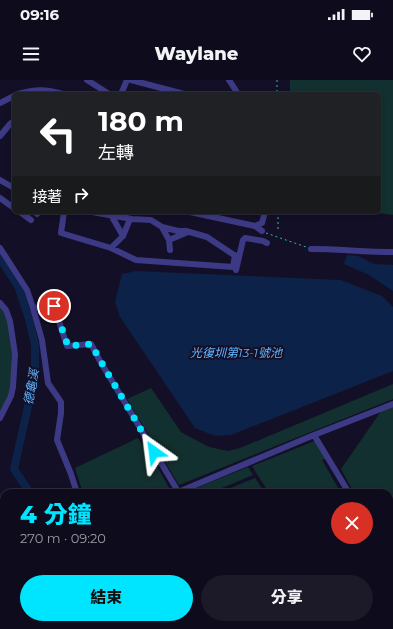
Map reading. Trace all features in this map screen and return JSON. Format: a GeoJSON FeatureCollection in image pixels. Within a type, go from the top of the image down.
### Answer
{"type":"FeatureCollection","features":[{"type":"Feature","properties":{"kind":"street"},"geometry":{"type":"LineString","coordinates":[[87,80],[107,92]]}},
{"type":"Feature","properties":{"kind":"street"},"geometry":{"type":"LineString","coordinates":[[122,92],[127,80]]}},
{"type":"Feature","properties":{"kind":"street"},"geometry":{"type":"LineString","coordinates":[[131,80],[176,92]]}},
{"type":"Feature","properties":{"kind":"street"},"geometry":{"type":"LineString","coordinates":[[229,80],[237,92]]}},
{"type":"Feature","properties":{"kind":"street"},"geometry":{"type":"LineString","coordinates":[[28,92],[39,90],[56,92]]}},
{"type":"Feature","properties":{"kind":"street"},"geometry":{"type":"LineString","coordinates":[[0,103],[12,97]]}},
{"type":"Feature","properties":{"kind":"street"},"geometry":{"type":"LineString","coordinates":[[0,136],[3,128],[12,122]]}},
{"type":"Feature","properties":{"kind":"street"},"geometry":{"type":"LineString","coordinates":[[0,180],[12,187]]}},
{"type":"Feature","properties":{"kind":"street"},"geometry":{"type":"LineString","coordinates":[[0,198],[12,207]]}},
{"type":"Feature","properties":{"kind":"street"},"geometry":{"type":"LineString","coordinates":[[23,214],[31,220]]}},
{"type":"Feature","properties":{"kind":"street"},"geometry":{"type":"LineString","coordinates":[[64,214],[61,233],[111,248],[136,260],[233,267],[242,240],[245,238],[265,242],[264,230],[255,226],[199,214]]}},
{"type":"Feature","properties":{"kind":"street"},"geometry":{"type":"LineString","coordinates":[[102,214],[130,219],[151,220],[162,227],[178,231],[189,231],[207,236],[237,256]]}},
{"type":"Feature","properties":{"kind":"street"},"geometry":{"type":"LineString","coordinates":[[255,226],[262,223],[265,214]]}},
{"type":"Feature","properties":{"kind":"street"},"geometry":{"type":"LineString","coordinates":[[111,216],[123,236]]}},
{"type":"Feature","properties":{"kind":"street"},"geometry":{"type":"LineString","coordinates":[[111,248],[123,236],[130,219]]}},
{"type":"Feature","properties":{"kind":"street"},"geometry":{"type":"LineString","coordinates":[[162,227],[169,240],[170,250]]}},
{"type":"Feature","properties":{"kind":"street"},"geometry":{"type":"LineString","coordinates":[[169,240],[189,231]]}},
{"type":"Feature","properties":{"kind":"street"},"geometry":{"type":"LineString","coordinates":[[0,248],[27,290],[33,308],[42,340],[48,383],[60,402],[61,413],[57,440],[76,489]]}},
{"type":"Feature","properties":{"kind":"street"},"geometry":{"type":"LineString","coordinates":[[311,249],[337,249],[359,252],[393,252]]}},
{"type":"Feature","properties":{"kind":"street"},"geometry":{"type":"LineString","coordinates":[[236,270],[237,256]]}},
{"type":"Feature","properties":{"kind":"street"},"geometry":{"type":"LineString","coordinates":[[0,303],[6,310],[10,321],[15,354],[11,396],[0,418]]}},
{"type":"Feature","properties":{"kind":"street"},"geometry":{"type":"LineString","coordinates":[[33,308],[54,306],[68,346],[91,344],[175,489]]}},
{"type":"Feature","properties":{"kind":"street"},"geometry":{"type":"LineString","coordinates":[[184,489],[393,404]]}},
{"type":"Feature","properties":{"kind":"street"},"geometry":{"type":"LineString","coordinates":[[314,435],[347,489]]}},
{"type":"Feature","properties":{"kind":"path"},"geometry":{"type":"LineString","coordinates":[[277,80],[277,92]]}},
{"type":"Feature","properties":{"kind":"path"},"geometry":{"type":"LineString","coordinates":[[278,214],[278,229]]}},
{"type":"Feature","properties":{"kind":"path"},"geometry":{"type":"LineString","coordinates":[[264,230],[311,249]]}},
{"type":"Feature","properties":{"kind":"green space"},"geometry":{"type":"Polygon","coordinates":[[[290,80],[393,80],[393,215],[381,214],[381,92],[290,92],[290,80]]]}},
{"type":"Feature","properties":{"kind":"green space"},"geometry":{"type":"Polygon","coordinates":[[[0,303],[6,310],[15,354],[13,387],[0,418],[0,303]]]}},
{"type":"Feature","properties":{"kind":"green space"},"geometry":{"type":"Polygon","coordinates":[[[393,384],[393,399],[179,485],[127,399],[151,388],[181,432],[209,447],[228,451],[240,448],[393,384]]]}},
{"type":"Feature","properties":{"kind":"green space"},"geometry":{"type":"Polygon","coordinates":[[[393,404],[393,489],[352,489],[341,469],[384,407],[393,404]]]}},
{"type":"Feature","properties":{"kind":"green space"},"geometry":{"type":"Polygon","coordinates":[[[138,438],[170,489],[82,489],[75,468],[138,438]]]}},
{"type":"Feature","properties":{"kind":"green space"},"geometry":{"type":"Polygon","coordinates":[[[317,440],[329,458],[322,460],[339,489],[266,489],[252,466],[317,440]]]}},
{"type":"Feature","properties":{"kind":"green space"},"geometry":{"type":"Polygon","coordinates":[[[248,467],[253,475],[220,489],[194,489],[248,467]]]}},
{"type":"Feature","properties":{"kind":"green space"},"geometry":{"type":"Polygon","coordinates":[[[255,478],[262,489],[228,489],[255,478]]]}},
{"type":"Feature","properties":{"kind":"water"},"geometry":{"type":"Polygon","coordinates":[[[347,255],[358,256],[374,264],[393,265],[393,291],[369,275],[344,264],[347,255]]]}},
{"type":"Feature","properties":{"kind":"water","name":"光復圳第13-1號池"},"geometry":{"type":"Polygon","coordinates":[[[136,271],[341,280],[382,296],[393,307],[393,371],[231,435],[215,436],[195,428],[120,317],[115,302],[122,274],[136,271]]]}},
{"type":"Feature","properties":{"kind":"waterway","name":"德龜溪"},"geometry":{"type":"LineString","coordinates":[[0,258],[18,286],[29,319],[35,345],[35,375],[14,469],[27,489]]}},
{"type":"Feature","properties":{"kind":"route"},"geometry":{"type":"LineString","coordinates":[[54,306],[68,346],[91,344],[154,452]]}}]}
